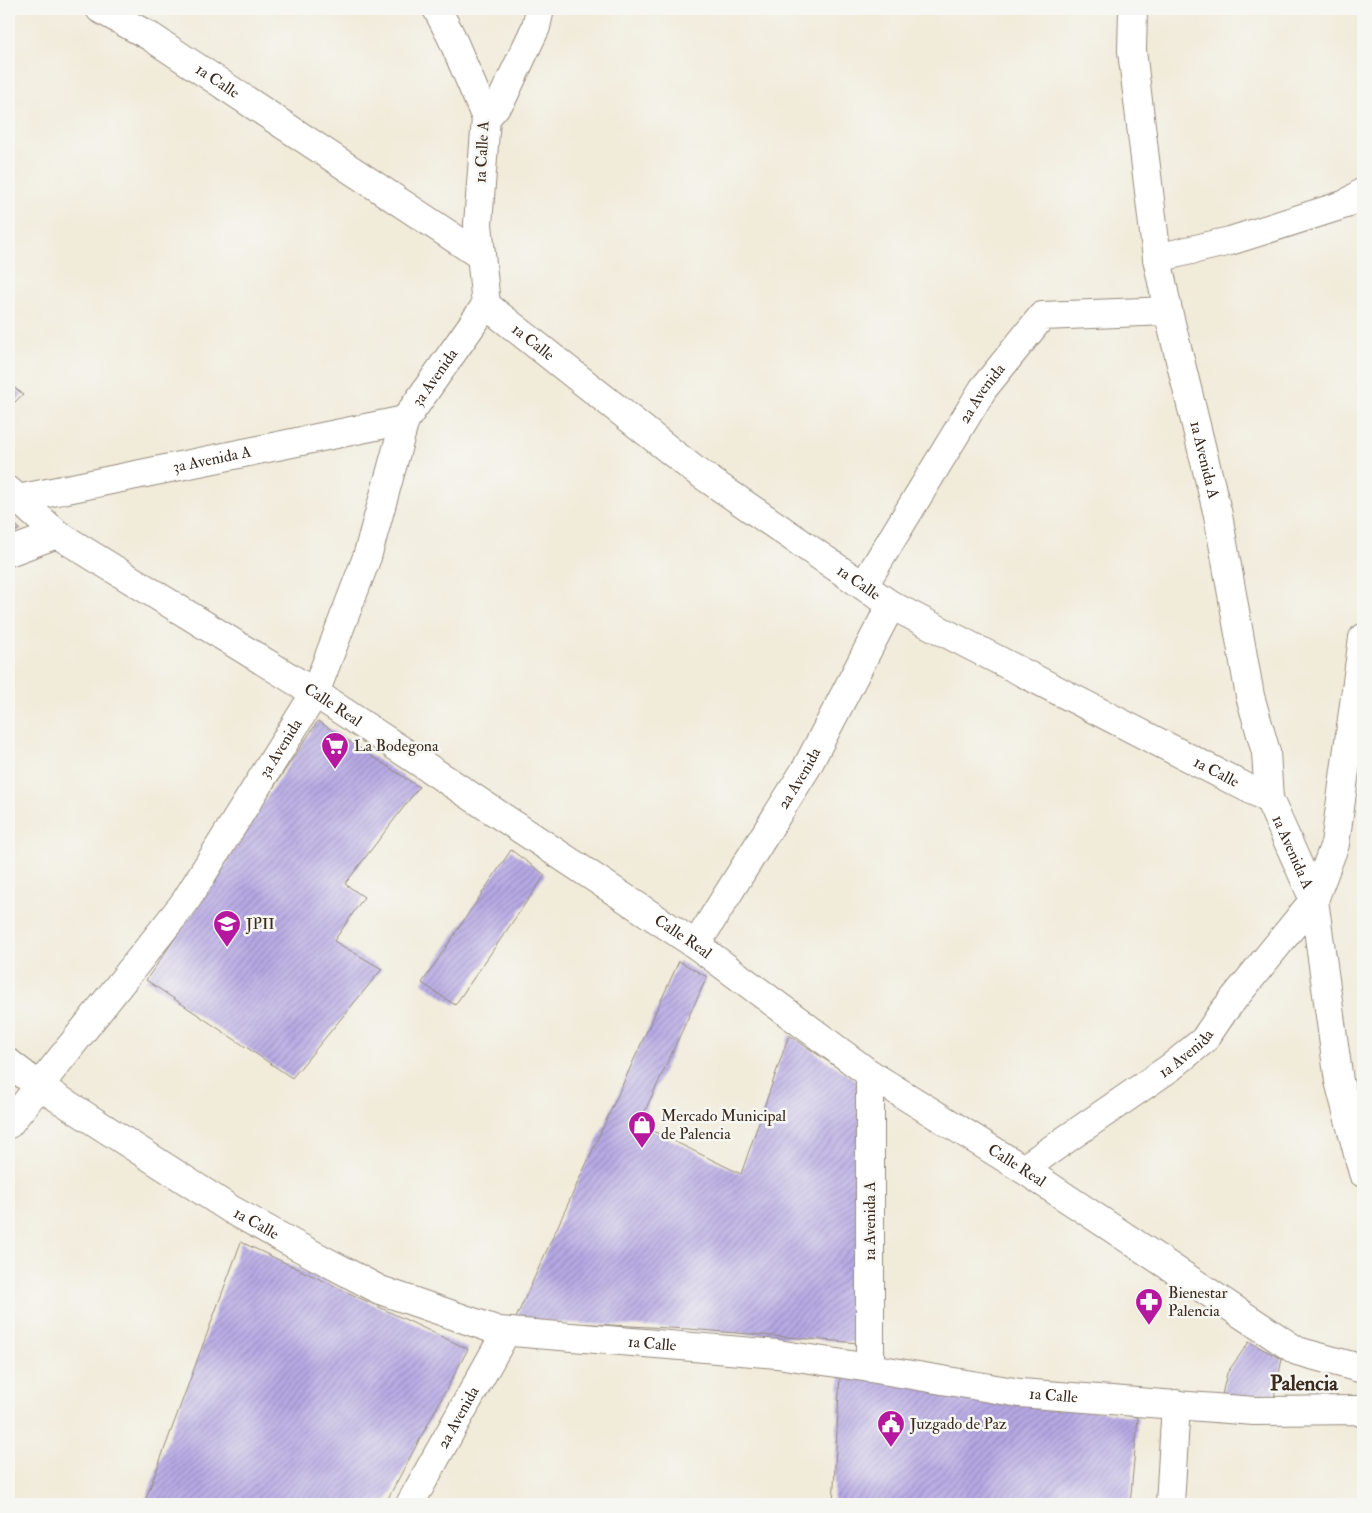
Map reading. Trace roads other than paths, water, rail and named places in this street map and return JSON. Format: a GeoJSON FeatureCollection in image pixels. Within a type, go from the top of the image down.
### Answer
{"type":"FeatureCollection","features":[{"type":"Feature","properties":{"kind":"street","name":"1a Calle"},"geometry":{"type":"LineString","coordinates":[[100,9],[151,37],[481,256]]}},
{"type":"Feature","properties":{"kind":"street","name":"1a Calle A"},"geometry":{"type":"LineString","coordinates":[[437,9],[451,36],[486,118],[478,224],[486,305]]}},
{"type":"Feature","properties":{"kind":"street"},"geometry":{"type":"LineString","coordinates":[[486,118],[502,99],[536,27],[540,9]]}},
{"type":"Feature","properties":{"kind":"street","name":"1a Avenida A"},"geometry":{"type":"LineString","coordinates":[[1134,9],[1132,51],[1157,258],[1168,311],[1218,515],[1250,696],[1266,752],[1269,799],[1314,900]]}},
{"type":"Feature","properties":{"kind":"street"},"geometry":{"type":"LineString","coordinates":[[1157,258],[1230,241],[1346,204],[1363,192]]}},
{"type":"Feature","properties":{"kind":"street","name":"1a Calle"},"geometry":{"type":"LineString","coordinates":[[486,305],[692,468],[891,605],[1269,799]]}},
{"type":"Feature","properties":{"kind":"street","name":"3a Avenida"},"geometry":{"type":"LineString","coordinates":[[9,1124],[185,902],[315,693],[367,558],[405,420],[486,305]]}},
{"type":"Feature","properties":{"kind":"street","name":"2a Avenida"},"geometry":{"type":"LineString","coordinates":[[864,585],[983,389],[1042,316],[1168,311]]}},
{"type":"Feature","properties":{"kind":"street","name":"3a Avenida A"},"geometry":{"type":"LineString","coordinates":[[14,495],[405,420]]}},
{"type":"Feature","properties":{"kind":"street","name":"Calle Real"},"geometry":{"type":"LineString","coordinates":[[14,495],[57,534],[315,693],[696,945],[870,1074],[1023,1169],[1297,1352],[1363,1369]]}},
{"type":"Feature","properties":{"kind":"street"},"geometry":{"type":"LineString","coordinates":[[9,552],[57,534]]}},
{"type":"Feature","properties":{"kind":"street","name":"2a Avenida"},"geometry":{"type":"LineString","coordinates":[[696,945],[807,767],[891,605]]}},
{"type":"Feature","properties":{"kind":"street","name":"1a Avenida"},"geometry":{"type":"LineString","coordinates":[[1023,1169],[1172,1068],[1204,1040],[1223,1012],[1314,900],[1336,844],[1363,638]]}},
{"type":"Feature","properties":{"kind":"street","name":"1a Avenida"},"geometry":{"type":"LineString","coordinates":[[1314,900],[1339,1081],[1363,1173]]}},
{"type":"Feature","properties":{"kind":"street","name":"1a Calle"},"geometry":{"type":"LineString","coordinates":[[9,1063],[39,1086],[232,1210],[380,1290],[506,1332],[777,1354],[1020,1393],[1254,1411],[1357,1410],[1363,1413]]}},
{"type":"Feature","properties":{"kind":"street","name":"1a Avenida A"},"geometry":{"type":"LineString","coordinates":[[870,1074],[870,1368]]}},
{"type":"Feature","properties":{"kind":"street","name":"2a Avenida"},"geometry":{"type":"LineString","coordinates":[[410,1504],[506,1332]]}},
{"type":"Feature","properties":{"kind":"street"},"geometry":{"type":"LineString","coordinates":[[1170,1504],[1176,1404]]}},
{"type":"Feature","properties":{"kind":"place","name":"La Bodegona"},"geometry":{"type":"Point","coordinates":[335,770]}},
{"type":"Feature","properties":{"kind":"place","name":"JPII"},"geometry":{"type":"Point","coordinates":[227,948]}},
{"type":"Feature","properties":{"kind":"place","name":"Mercado Municipal de Palencia"},"geometry":{"type":"Point","coordinates":[642,1149]}},
{"type":"Feature","properties":{"kind":"place","name":"Bienestar Palencia"},"geometry":{"type":"Point","coordinates":[1149,1326]}},
{"type":"Feature","properties":{"kind":"place","name":"Juzgado de Paz"},"geometry":{"type":"Point","coordinates":[891,1448]}},
{"type":"Feature","properties":{"kind":"district","name":"Palencia"},"geometry":{"type":"Point","coordinates":[1304,1383]}}]}
